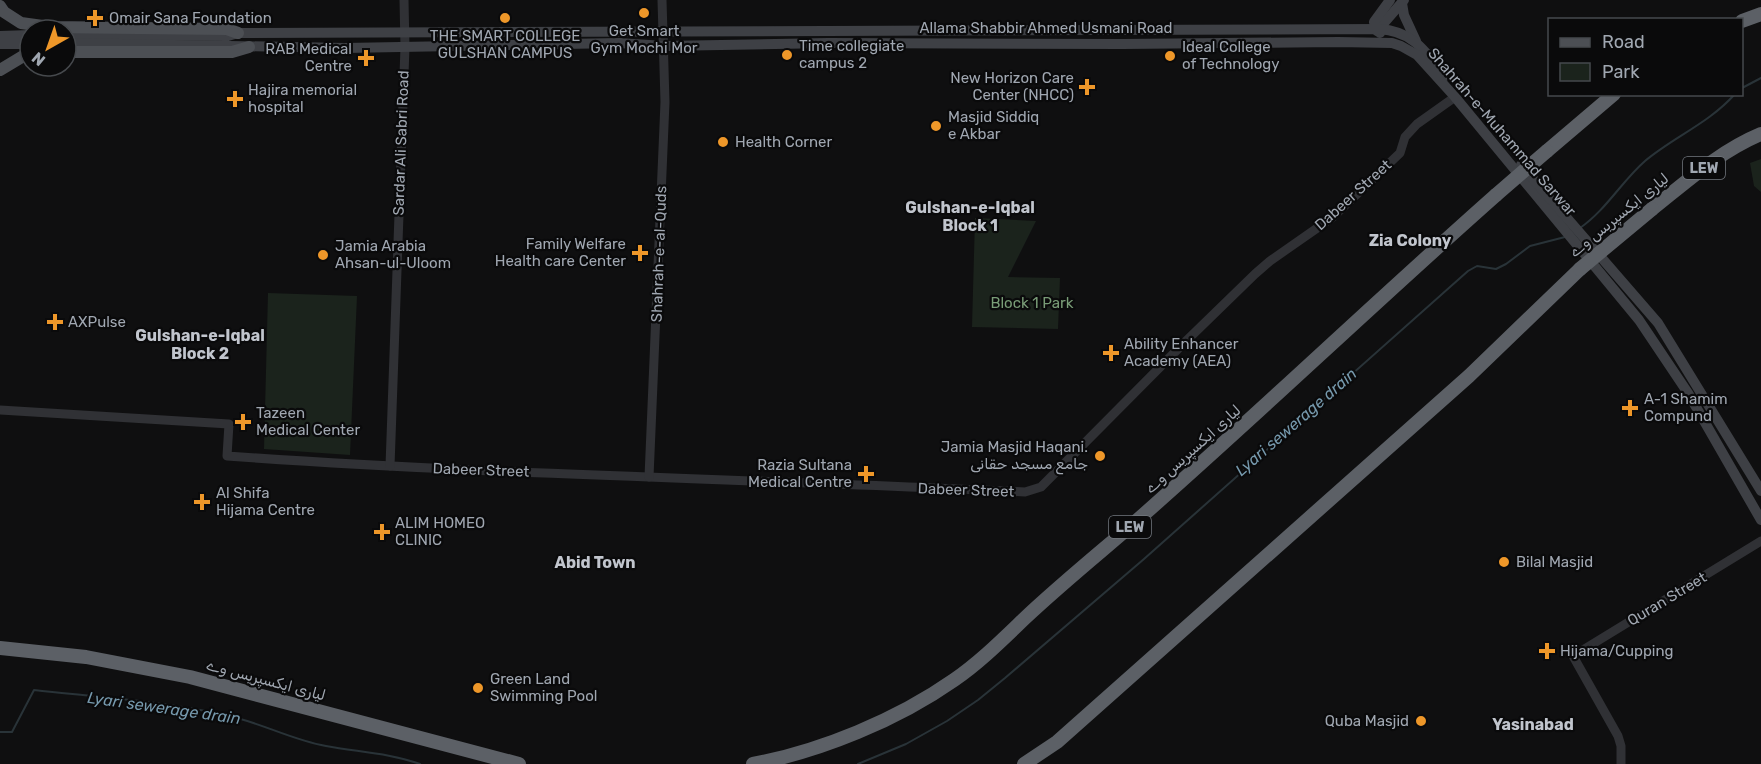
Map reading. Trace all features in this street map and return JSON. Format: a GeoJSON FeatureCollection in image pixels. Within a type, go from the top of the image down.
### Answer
{"type":"FeatureCollection","features":[{"type":"Feature","properties":{"kind":"highway"},"geometry":{"type":"LineString","coordinates":[[1743,21],[1761,14]]}},
{"type":"Feature","properties":{"kind":"highway","name":"لیاری ایکسپریس وے"},"geometry":{"type":"LineString","coordinates":[[753,764],[852,733],[894,715],[954,681],[988,654],[1025,618],[1239,430],[1465,223],[1612,96]]}},
{"type":"Feature","properties":{"kind":"highway","name":"لیاری ایکسپریس وے"},"geometry":{"type":"LineString","coordinates":[[1024,764],[1057,742],[1338,494],[1469,376],[1580,269],[1705,166],[1761,134]]}},
{"type":"Feature","properties":{"kind":"highway","name":"لیاری ایکسپریس وے"},"geometry":{"type":"LineString","coordinates":[[0,648],[86,657],[190,677],[519,764]]}},
{"type":"Feature","properties":{"kind":"main road"},"geometry":{"type":"LineString","coordinates":[[1378,30],[1374,24],[1375,19],[1390,0]]}},
{"type":"Feature","properties":{"kind":"main road"},"geometry":{"type":"LineString","coordinates":[[1363,43],[1378,30],[1403,1]]}},
{"type":"Feature","properties":{"kind":"main road"},"geometry":{"type":"LineString","coordinates":[[1403,1],[1404,15],[1416,42]]}},
{"type":"Feature","properties":{"kind":"main road"},"geometry":{"type":"LineString","coordinates":[[0,6],[4,12],[21,23],[50,27],[227,29],[233,38]]}},
{"type":"Feature","properties":{"kind":"main road","name":"Allama Shabbir Ahmed Usmani Road"},"geometry":{"type":"LineString","coordinates":[[233,38],[405,33],[1378,30]]}},
{"type":"Feature","properties":{"kind":"main road","name":"Shahrah-e-Muhammad Sarwar"},"geometry":{"type":"LineString","coordinates":[[1378,30],[1394,31],[1416,42],[1585,246],[1658,323],[1761,491]]}},
{"type":"Feature","properties":{"kind":"main road","name":"Shahrah-e-Muhammad Sarwar"},"geometry":{"type":"LineString","coordinates":[[1378,30],[1392,43],[1417,56],[1518,167]]}},
{"type":"Feature","properties":{"kind":"main road"},"geometry":{"type":"LineString","coordinates":[[0,36],[18,35]]}},
{"type":"Feature","properties":{"kind":"main road"},"geometry":{"type":"LineString","coordinates":[[78,35],[233,38]]}},
{"type":"Feature","properties":{"kind":"main road","name":"Allama Shabbir Ahmed Usmani Road"},"geometry":{"type":"LineString","coordinates":[[233,38],[249,47],[871,43],[1392,43]]}},
{"type":"Feature","properties":{"kind":"main road"},"geometry":{"type":"LineString","coordinates":[[78,43],[233,38]]}},
{"type":"Feature","properties":{"kind":"main road"},"geometry":{"type":"LineString","coordinates":[[0,44],[18,44]]}},
{"type":"Feature","properties":{"kind":"main road"},"geometry":{"type":"LineString","coordinates":[[78,52],[232,52],[249,47]]}},
{"type":"Feature","properties":{"kind":"main road"},"geometry":{"type":"LineString","coordinates":[[0,70],[18,59]]}},
{"type":"Feature","properties":{"kind":"main road","name":"Shahrah-e-Muhammad Sarwar"},"geometry":{"type":"LineString","coordinates":[[1585,246],[1688,393],[1761,520]]}},
{"type":"Feature","properties":{"kind":"street","name":"Sardar Ali Sabri Road"},"geometry":{"type":"LineString","coordinates":[[390,466],[405,47],[404,0]]}},
{"type":"Feature","properties":{"kind":"street","name":"Shahrah-e-al-Quds"},"geometry":{"type":"LineString","coordinates":[[649,477],[665,102],[662,0]]}},
{"type":"Feature","properties":{"kind":"street","name":"Dabeer Street"},"geometry":{"type":"LineString","coordinates":[[0,410],[229,424],[226,456],[390,466],[1025,492],[1034,490],[1048,480],[1255,274],[1270,261],[1333,218],[1400,153],[1405,137],[1417,124],[1455,97]]}},
{"type":"Feature","properties":{"kind":"street","name":"Quran Street"},"geometry":{"type":"LineString","coordinates":[[1622,764],[1618,736],[1573,656],[1761,541]]}},
{"type":"Feature","properties":{"kind":"green space"},"geometry":{"type":"Polygon","coordinates":[[[1761,159],[1761,192],[1754,186],[1750,163],[1761,159]]]}},
{"type":"Feature","properties":{"kind":"green space","name":"Block 1 Park"},"geometry":{"type":"Polygon","coordinates":[[[975,218],[1036,221],[1008,277],[1060,278],[1058,329],[972,327],[975,218]]]}},
{"type":"Feature","properties":{"kind":"green space"},"geometry":{"type":"Polygon","coordinates":[[[268,293],[357,296],[350,455],[264,449],[268,293]]]}},
{"type":"Feature","properties":{"kind":"waterway","name":"Lyari sewerage drain"},"geometry":{"type":"LineString","coordinates":[[1743,87],[1761,78]]}},
{"type":"Feature","properties":{"kind":"waterway","name":"Lyari sewerage drain"},"geometry":{"type":"LineString","coordinates":[[1580,228],[1598,213],[1645,161],[1714,114],[1733,96]]}},
{"type":"Feature","properties":{"kind":"waterway","name":"Lyari sewerage drain"},"geometry":{"type":"LineString","coordinates":[[858,764],[906,744],[978,700],[1144,559],[1468,271],[1477,266],[1496,269],[1530,246],[1565,237]]}},
{"type":"Feature","properties":{"kind":"waterway","name":"Lyari sewerage drain"},"geometry":{"type":"LineString","coordinates":[[0,732],[12,732],[34,690],[201,710],[238,718],[300,740],[385,755],[420,764]]}},
{"type":"Feature","properties":{"kind":"place","name":"Get Smart Gym Mochi Mor"},"geometry":{"type":"Point","coordinates":[644,13]}},
{"type":"Feature","properties":{"kind":"place","name":"Omair Sana Foundation"},"geometry":{"type":"Point","coordinates":[95,18]}},
{"type":"Feature","properties":{"kind":"place","name":"THE SMART COLLEGE GULSHAN CAMPUS"},"geometry":{"type":"Point","coordinates":[505,18]}},
{"type":"Feature","properties":{"kind":"place","name":"Time collegiate campus 2"},"geometry":{"type":"Point","coordinates":[787,55]}},
{"type":"Feature","properties":{"kind":"place","name":"Ideal College of Technology"},"geometry":{"type":"Point","coordinates":[1170,56]}},
{"type":"Feature","properties":{"kind":"place","name":"RAB Medical Centre"},"geometry":{"type":"Point","coordinates":[366,58]}},
{"type":"Feature","properties":{"kind":"place","name":"New Horizon Care Center (NHCC)"},"geometry":{"type":"Point","coordinates":[1087,87]}},
{"type":"Feature","properties":{"kind":"place","name":"Hajira memorial hospital"},"geometry":{"type":"Point","coordinates":[235,99]}},
{"type":"Feature","properties":{"kind":"place","name":"Masjid Siddiq e Akbar"},"geometry":{"type":"Point","coordinates":[936,126]}},
{"type":"Feature","properties":{"kind":"place","name":"Health Corner"},"geometry":{"type":"Point","coordinates":[723,142]}},
{"type":"Feature","properties":{"kind":"place","name":"Family Welfare Health care Center"},"geometry":{"type":"Point","coordinates":[640,253]}},
{"type":"Feature","properties":{"kind":"place","name":"Jamia Arabia Ahsan-ul-Uloom"},"geometry":{"type":"Point","coordinates":[323,255]}},
{"type":"Feature","properties":{"kind":"place","name":"AXPulse"},"geometry":{"type":"Point","coordinates":[55,322]}},
{"type":"Feature","properties":{"kind":"place","name":"Ability Enhancer Academy (AEA)"},"geometry":{"type":"Point","coordinates":[1111,353]}},
{"type":"Feature","properties":{"kind":"place","name":"A-1 Shamim Compund"},"geometry":{"type":"Point","coordinates":[1630,408]}},
{"type":"Feature","properties":{"kind":"place","name":"Tazeen Medical Center"},"geometry":{"type":"Point","coordinates":[243,422]}},
{"type":"Feature","properties":{"kind":"place","name":"Jamia Masjid Haqani. جامع مسجد حقانی"},"geometry":{"type":"Point","coordinates":[1100,456]}},
{"type":"Feature","properties":{"kind":"place","name":"Razia Sultana Medical Centre"},"geometry":{"type":"Point","coordinates":[866,474]}},
{"type":"Feature","properties":{"kind":"place","name":"Al Shifa Hijama Centre"},"geometry":{"type":"Point","coordinates":[202,502]}},
{"type":"Feature","properties":{"kind":"place","name":"ALIM HOMEO CLINIC"},"geometry":{"type":"Point","coordinates":[382,532]}},
{"type":"Feature","properties":{"kind":"place","name":"Bilal Masjid"},"geometry":{"type":"Point","coordinates":[1504,562]}},
{"type":"Feature","properties":{"kind":"place","name":"Hijama/Cupping"},"geometry":{"type":"Point","coordinates":[1547,651]}},
{"type":"Feature","properties":{"kind":"place","name":"Green Land Swimming Pool"},"geometry":{"type":"Point","coordinates":[478,688]}},
{"type":"Feature","properties":{"kind":"place","name":"Quba Masjid"},"geometry":{"type":"Point","coordinates":[1421,721]}},
{"type":"Feature","properties":{"kind":"district","name":"Gulshan-e-Iqbal Block 1"},"geometry":{"type":"Point","coordinates":[970,216]}},
{"type":"Feature","properties":{"kind":"district","name":"Zia Colony"},"geometry":{"type":"Point","coordinates":[1410,240]}},
{"type":"Feature","properties":{"kind":"district","name":"Gulshan-e-Iqbal Block 2"},"geometry":{"type":"Point","coordinates":[200,344]}},
{"type":"Feature","properties":{"kind":"district","name":"Abid Town"},"geometry":{"type":"Point","coordinates":[595,562]}},
{"type":"Feature","properties":{"kind":"district","name":"Yasinabad"},"geometry":{"type":"Point","coordinates":[1533,724]}}]}
